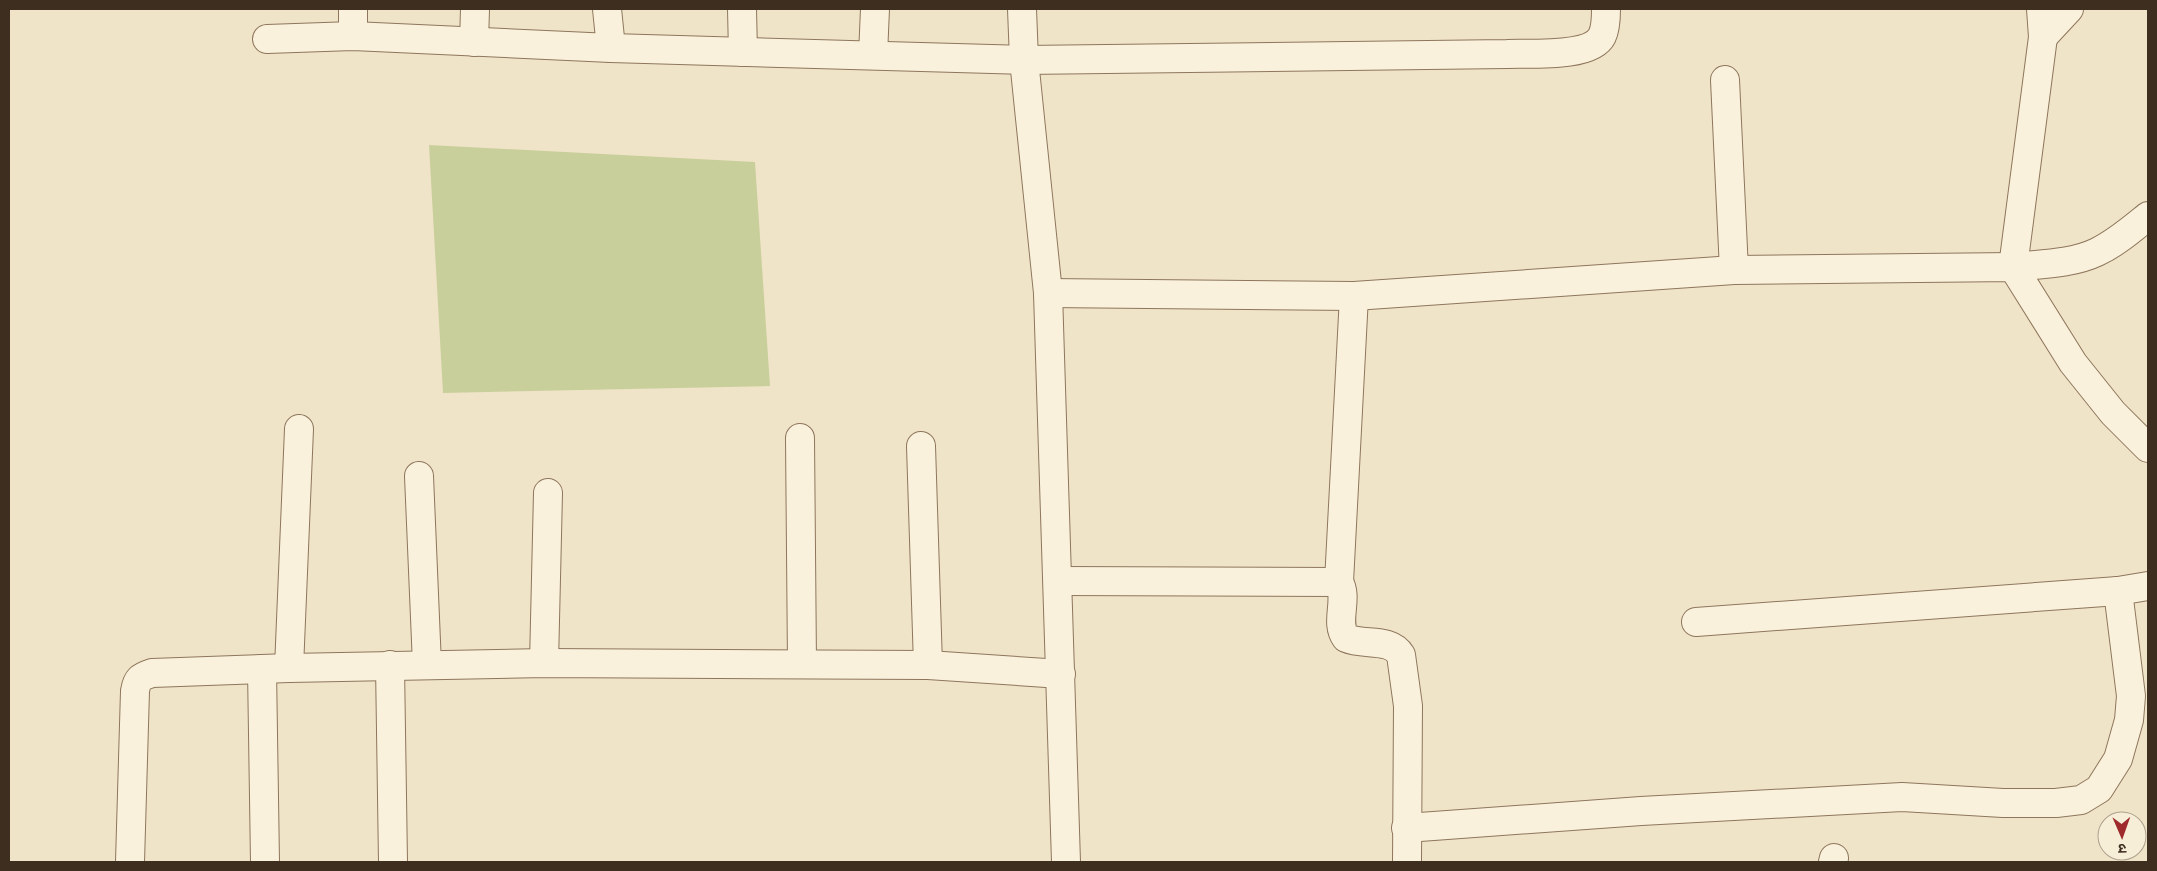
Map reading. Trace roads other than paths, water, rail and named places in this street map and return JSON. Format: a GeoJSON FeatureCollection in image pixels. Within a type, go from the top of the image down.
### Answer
{"type":"FeatureCollection","features":[{"type":"Feature","properties":{"kind":"street"},"geometry":{"type":"LineString","coordinates":[[353,9],[354,36]]}},
{"type":"Feature","properties":{"kind":"street"},"geometry":{"type":"LineString","coordinates":[[474,42],[475,9]]}},
{"type":"Feature","properties":{"kind":"street"},"geometry":{"type":"LineString","coordinates":[[608,9],[611,48]]}},
{"type":"Feature","properties":{"kind":"street"},"geometry":{"type":"LineString","coordinates":[[742,9],[743,52]]}},
{"type":"Feature","properties":{"kind":"street"},"geometry":{"type":"LineString","coordinates":[[873,55],[874,9]]}},
{"type":"Feature","properties":{"kind":"street"},"geometry":{"type":"LineString","coordinates":[[1022,9],[1024,60],[1048,293],[1059,581],[1066,862]]}},
{"type":"Feature","properties":{"kind":"street"},"geometry":{"type":"LineString","coordinates":[[267,39],[354,36],[611,48],[1024,60],[1556,53],[1583,50],[1593,46],[1602,36],[1606,9]]}},
{"type":"Feature","properties":{"kind":"street"},"geometry":{"type":"LineString","coordinates":[[2042,9],[2043,37],[2013,267],[2073,363],[2113,413],[2148,448]]}},
{"type":"Feature","properties":{"kind":"street"},"geometry":{"type":"LineString","coordinates":[[2043,37],[2069,9]]}},
{"type":"Feature","properties":{"kind":"street"},"geometry":{"type":"LineString","coordinates":[[1725,80],[1734,270]]}},
{"type":"Feature","properties":{"kind":"street"},"geometry":{"type":"LineString","coordinates":[[1048,293],[1354,296],[1734,270],[2013,267],[2069,261],[2096,252],[2122,237],[2148,216]]}},
{"type":"Feature","properties":{"kind":"street"},"geometry":{"type":"LineString","coordinates":[[1354,296],[1339,582],[1343,593],[1341,626],[1346,638],[1355,642],[1390,644],[1401,655],[1408,706],[1407,862]]}},
{"type":"Feature","properties":{"kind":"street"},"geometry":{"type":"LineString","coordinates":[[265,862],[276,668],[300,429]]}},
{"type":"Feature","properties":{"kind":"street"},"geometry":{"type":"LineString","coordinates":[[800,438],[802,664]]}},
{"type":"Feature","properties":{"kind":"street"},"geometry":{"type":"LineString","coordinates":[[921,446],[928,665]]}},
{"type":"Feature","properties":{"kind":"street"},"geometry":{"type":"LineString","coordinates":[[419,476],[427,665]]}},
{"type":"Feature","properties":{"kind":"street"},"geometry":{"type":"LineString","coordinates":[[544,663],[548,493]]}},
{"type":"Feature","properties":{"kind":"street"},"geometry":{"type":"LineString","coordinates":[[1059,581],[1339,582]]}},
{"type":"Feature","properties":{"kind":"street"},"geometry":{"type":"LineString","coordinates":[[1696,622],[2118,591],[2148,586]]}},
{"type":"Feature","properties":{"kind":"street"},"geometry":{"type":"LineString","coordinates":[[1406,828],[1642,811],[1902,797],[2003,803],[2056,803],[2080,800],[2099,789],[2118,759],[2129,720],[2131,696],[2118,591]]}},
{"type":"Feature","properties":{"kind":"street"},"geometry":{"type":"LineString","coordinates":[[130,862],[136,681],[141,676],[276,668],[544,663],[928,665],[1061,674]]}},
{"type":"Feature","properties":{"kind":"street"},"geometry":{"type":"LineString","coordinates":[[390,665],[393,862]]}}]}
